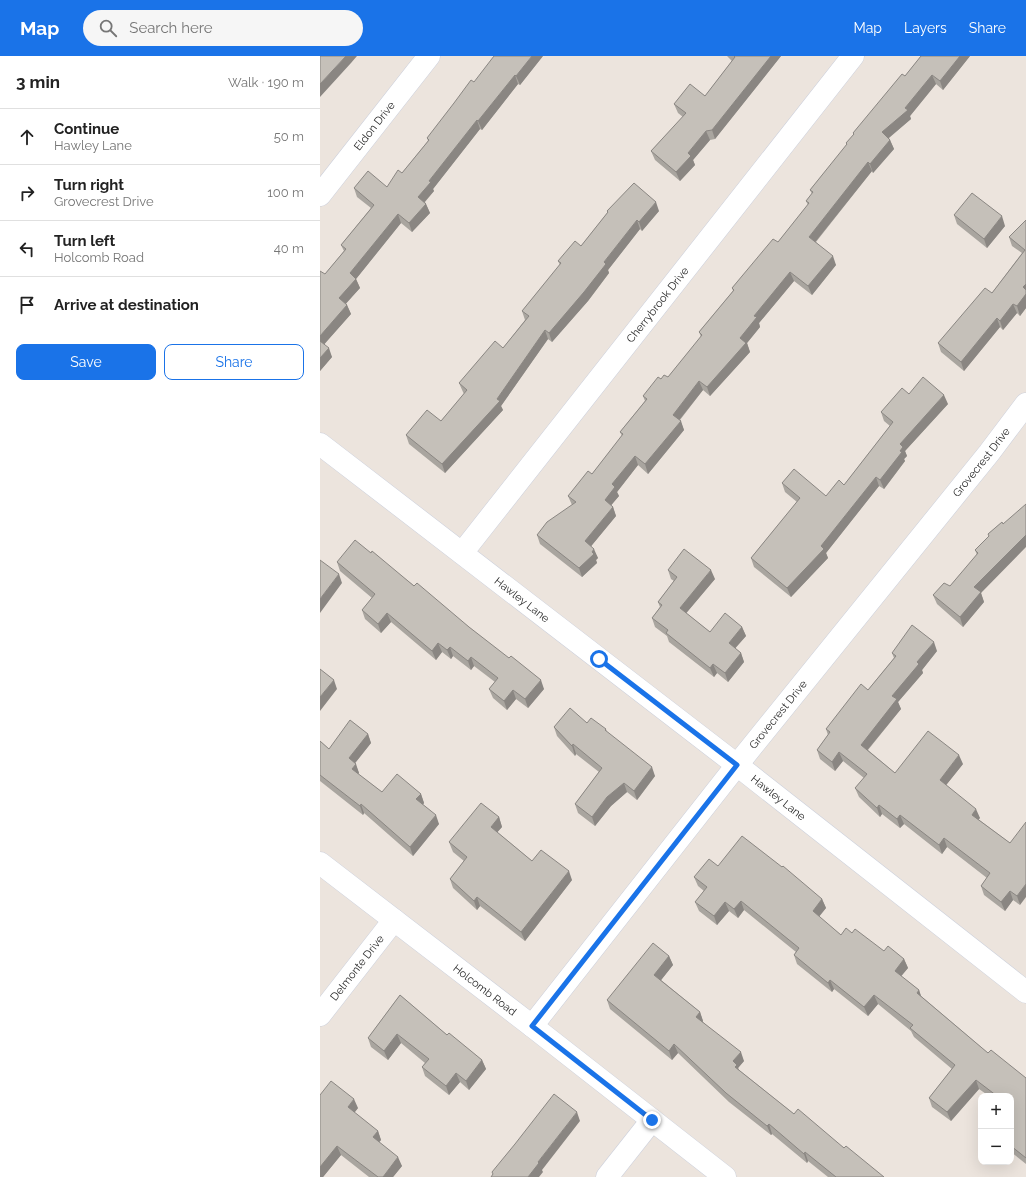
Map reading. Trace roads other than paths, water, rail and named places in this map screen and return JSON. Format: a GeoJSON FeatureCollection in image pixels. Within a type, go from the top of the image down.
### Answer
{"type":"FeatureCollection","features":[{"type":"Feature","properties":{"kind":"street","name":"Eldon Drive"},"geometry":{"type":"LineString","coordinates":[[320,195],[429,56]]}},
{"type":"Feature","properties":{"kind":"street","name":"Cherrybrook Drive"},"geometry":{"type":"LineString","coordinates":[[462,553],[854,56]]}},
{"type":"Feature","properties":{"kind":"street","name":"Grovecrest Drive"},"geometry":{"type":"LineString","coordinates":[[532,1026],[737,765],[1026,404]]}},
{"type":"Feature","properties":{"kind":"street"},"geometry":{"type":"LineString","coordinates":[[988,453],[1026,426]]}},
{"type":"Feature","properties":{"kind":"street","name":"Hawley Lane"},"geometry":{"type":"LineString","coordinates":[[320,444],[737,765],[1026,992]]}},
{"type":"Feature","properties":{"kind":"street","name":"Holcomb Road"},"geometry":{"type":"LineString","coordinates":[[320,863],[725,1177]]}},
{"type":"Feature","properties":{"kind":"street","name":"Delmonte Drive"},"geometry":{"type":"LineString","coordinates":[[320,1015],[394,920]]}},
{"type":"Feature","properties":{"kind":"street"},"geometry":{"type":"LineString","coordinates":[[607,1177],[652,1120]]}}]}
